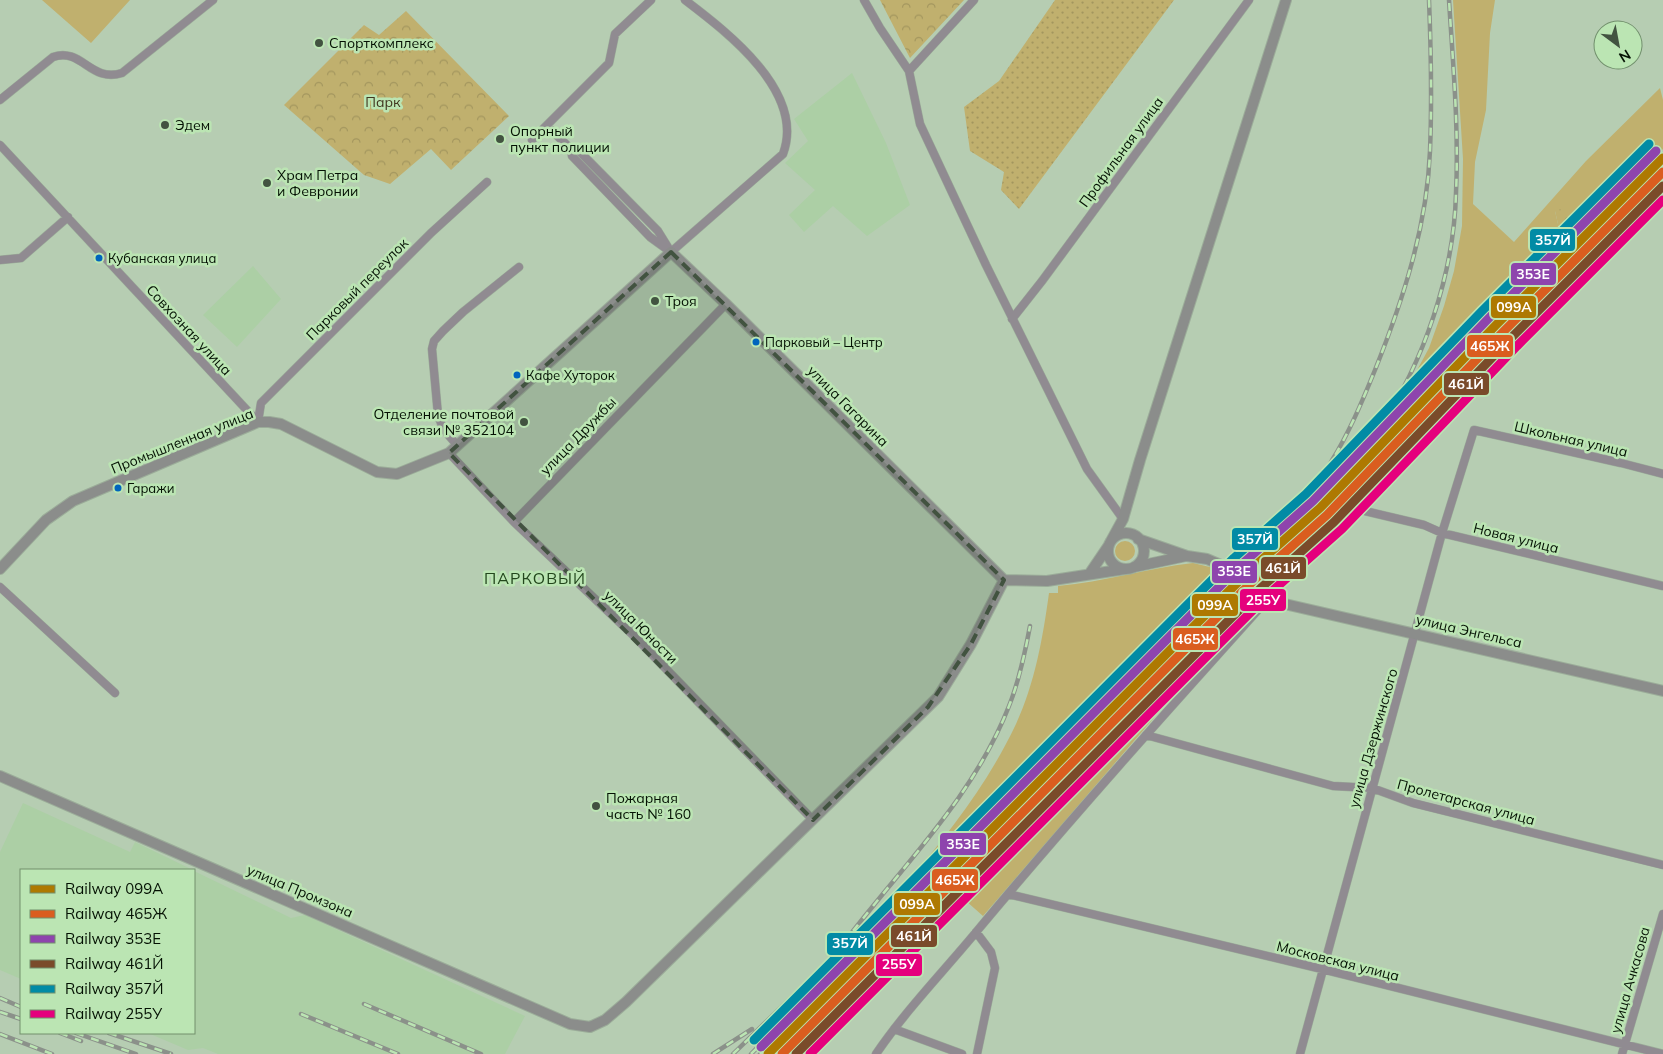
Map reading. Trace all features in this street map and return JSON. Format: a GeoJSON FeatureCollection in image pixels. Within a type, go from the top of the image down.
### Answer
{"type":"FeatureCollection","features":[{"type":"Feature","properties":{"kind":"main road"},"geometry":{"type":"LineString","coordinates":[[1090,574],[1123,519],[1286,0]]}},
{"type":"Feature","properties":{"kind":"main road","name":"улица Гагарина"},"geometry":{"type":"LineString","coordinates":[[671,252],[726,304],[1004,580]]}},
{"type":"Feature","properties":{"kind":"main road"},"geometry":{"type":"LineString","coordinates":[[450,453],[671,252]]}},
{"type":"Feature","properties":{"kind":"main road","name":"Промышленная улица"},"geometry":{"type":"LineString","coordinates":[[2,562],[46,520],[73,501],[258,422],[281,424],[377,472],[397,474],[450,453]]}},
{"type":"Feature","properties":{"kind":"main road"},"geometry":{"type":"LineString","coordinates":[[1123,519],[1143,548],[1142,557],[1139,563],[1128,568],[1117,566],[1111,560],[1108,552],[1110,542],[1121,534],[1135,537]]}},
{"type":"Feature","properties":{"kind":"main road","name":"улица Энгельса"},"geometry":{"type":"LineString","coordinates":[[1135,537],[1187,556],[1207,559],[1221,565],[1248,590],[1268,600],[1663,691]]}},
{"type":"Feature","properties":{"kind":"main road"},"geometry":{"type":"LineString","coordinates":[[813,820],[938,697],[971,644],[1004,580],[1046,581],[1128,568],[1187,556]]}},
{"type":"Feature","properties":{"kind":"main road","name":"улица Промзона"},"geometry":{"type":"LineString","coordinates":[[0,776],[570,1024],[590,1027],[605,1020],[626,1002],[813,820]]}},
{"type":"Feature","properties":{"kind":"street"},"geometry":{"type":"LineString","coordinates":[[0,100],[53,57],[61,54],[74,57],[95,71],[109,76],[122,73],[213,0]]}},
{"type":"Feature","properties":{"kind":"street"},"geometry":{"type":"LineString","coordinates":[[532,140],[609,63],[615,34],[651,0]]}},
{"type":"Feature","properties":{"kind":"street"},"geometry":{"type":"LineString","coordinates":[[671,252],[782,154],[786,145],[786,123],[780,100],[768,78],[748,53],[685,0]]}},
{"type":"Feature","properties":{"kind":"street"},"geometry":{"type":"LineString","coordinates":[[864,0],[909,71],[920,124],[1012,319],[1087,469],[1123,519]]}},
{"type":"Feature","properties":{"kind":"street"},"geometry":{"type":"LineString","coordinates":[[909,71],[974,0]]}},
{"type":"Feature","properties":{"kind":"street","name":"Профильная улица"},"geometry":{"type":"LineString","coordinates":[[1012,319],[1249,0]]}},
{"type":"Feature","properties":{"kind":"street","name":"улица Гагарина"},"geometry":{"type":"LineString","coordinates":[[547,126],[571,149],[572,156],[650,237],[671,252]]}},
{"type":"Feature","properties":{"kind":"street","name":"Совхозная улица"},"geometry":{"type":"LineString","coordinates":[[0,145],[258,422]]}},
{"type":"Feature","properties":{"kind":"street","name":"Парковый переулок"},"geometry":{"type":"LineString","coordinates":[[258,422],[261,403],[431,232],[486,182]]}},
{"type":"Feature","properties":{"kind":"street"},"geometry":{"type":"LineString","coordinates":[[0,260],[21,258],[68,216]]}},
{"type":"Feature","properties":{"kind":"street"},"geometry":{"type":"LineString","coordinates":[[458,446],[446,433],[438,415],[432,349],[434,341],[463,312],[519,267]]}},
{"type":"Feature","properties":{"kind":"street","name":"улица Дружбы"},"geometry":{"type":"LineString","coordinates":[[514,522],[726,304]]}},
{"type":"Feature","properties":{"kind":"street","name":"Школьная улица"},"geometry":{"type":"LineString","coordinates":[[1474,430],[1663,474]]}},
{"type":"Feature","properties":{"kind":"street","name":"улица Дзержинского"},"geometry":{"type":"LineString","coordinates":[[1300,1054],[1442,533],[1474,430]]}},
{"type":"Feature","properties":{"kind":"street","name":"улица Юности"},"geometry":{"type":"LineString","coordinates":[[450,453],[514,522],[635,637],[813,820]]}},
{"type":"Feature","properties":{"kind":"street","name":"Новая улица"},"geometry":{"type":"LineString","coordinates":[[1364,511],[1424,525],[1442,533],[1663,586]]}},
{"type":"Feature","properties":{"kind":"street"},"geometry":{"type":"LineString","coordinates":[[0,587],[115,693]]}},
{"type":"Feature","properties":{"kind":"street"},"geometry":{"type":"LineString","coordinates":[[876,1054],[894,1029],[1008,894],[1146,735],[1268,600]]}},
{"type":"Feature","properties":{"kind":"street","name":"Пролетарская улица"},"geometry":{"type":"LineString","coordinates":[[1146,735],[1333,786],[1372,788],[1413,803],[1663,865]]}},
{"type":"Feature","properties":{"kind":"street","name":"Московская улица"},"geometry":{"type":"LineString","coordinates":[[1008,894],[1663,1054]]}},
{"type":"Feature","properties":{"kind":"street","name":"улица Ачкасова"},"geometry":{"type":"LineString","coordinates":[[1622,1054],[1663,914]]}},
{"type":"Feature","properties":{"kind":"street"},"geometry":{"type":"LineString","coordinates":[[976,932],[991,952],[995,968],[977,1054]]}},
{"type":"Feature","properties":{"kind":"street"},"geometry":{"type":"LineString","coordinates":[[894,1029],[962,1054]]}},
{"type":"Feature","properties":{"kind":"highlighted area"},"geometry":{"type":"Polygon","coordinates":[[[671,252],[1004,580],[971,644],[928,707],[813,820],[449,453],[671,252]]]}},
{"type":"Feature","properties":{"kind":"shaded area"},"geometry":{"type":"Polygon","coordinates":[[[852,73],[886,143],[910,205],[867,236],[833,206],[804,232],[789,215],[815,190],[785,163],[808,141],[794,119],[852,73]]]}},
{"type":"Feature","properties":{"kind":"shaded area"},"geometry":{"type":"Polygon","coordinates":[[[253,266],[281,299],[237,347],[203,315],[253,266]]]}},
{"type":"Feature","properties":{"kind":"shaded area"},"geometry":{"type":"Polygon","coordinates":[[[23,803],[130,852],[135,842],[191,869],[20,869],[20,979],[0,970],[0,852],[23,803]]]}},
{"type":"Feature","properties":{"kind":"shaded area"},"geometry":{"type":"Polygon","coordinates":[[[195,871],[291,918],[305,915],[525,1016],[505,1054],[218,1054],[203,1048],[188,1050],[150,1034],[195,1034],[195,871]]]}},
{"type":"Feature","properties":{"kind":"green space"},"geometry":{"type":"Polygon","coordinates":[[[42,0],[130,0],[91,43],[42,0]]]}},
{"type":"Feature","properties":{"kind":"green space"},"geometry":{"type":"Polygon","coordinates":[[[880,0],[964,0],[910,58],[880,0]]]}},
{"type":"Feature","properties":{"kind":"green space"},"geometry":{"type":"Polygon","coordinates":[[[1055,0],[1174,0],[1019,209],[1001,190],[1004,172],[970,151],[964,107],[999,81],[1055,0]]]}},
{"type":"Feature","properties":{"kind":"green space"},"geometry":{"type":"Polygon","coordinates":[[[1453,0],[1495,0],[1490,33],[1486,110],[1475,162],[1473,204],[1514,242],[1586,161],[1660,88],[1663,100],[1663,149],[1534,278],[1382,435],[1429,348],[1444,306],[1454,271],[1462,226],[1463,159],[1453,0]],[[1555,211],[1560,248],[1586,219],[1555,211]]]}},
{"type":"Feature","properties":{"kind":"green space","name":"Парк"},"geometry":{"type":"Polygon","coordinates":[[[406,11],[509,116],[451,170],[431,149],[390,184],[364,175],[284,105],[364,25],[379,35],[406,11]]]}},
{"type":"Feature","properties":{"kind":"green space"},"geometry":{"type":"Polygon","coordinates":[[[1573,205],[1586,219],[1560,248],[1555,211],[1573,205]]]}},
{"type":"Feature","properties":{"kind":"green space"},"geometry":{"type":"Polygon","coordinates":[[[1121,541],[1129,541],[1135,547],[1135,555],[1129,561],[1121,561],[1115,555],[1115,547],[1121,541]]]}},
{"type":"Feature","properties":{"kind":"green space"},"geometry":{"type":"Polygon","coordinates":[[[1193,563],[1218,569],[1231,581],[815,992],[949,831],[974,797],[996,761],[1023,708],[1041,643],[1049,593],[1058,593],[1058,586],[1193,563]]]}},
{"type":"Feature","properties":{"kind":"green space"},"geometry":{"type":"Polygon","coordinates":[[[1240,590],[1252,599],[1253,605],[1247,613],[1184,683],[983,916],[948,885],[1151,684],[1240,590]]]}},
{"type":"Feature","properties":{"kind":"railway"},"geometry":{"type":"LineString","coordinates":[[760,1054],[1273,541],[1304,503],[1325,472],[1349,429],[1375,370],[1404,290],[1419,235],[1428,179],[1430,151],[1429,0]]}},
{"type":"Feature","properties":{"kind":"railway"},"geometry":{"type":"LineString","coordinates":[[1285,536],[1346,471],[1369,443],[1395,403],[1410,375],[1434,316],[1449,254],[1456,193],[1456,121],[1449,0]]}},
{"type":"Feature","properties":{"kind":"railway"},"geometry":{"type":"LineString","coordinates":[[751,1054],[806,992],[961,795],[995,737],[1009,706],[1016,687],[1030,626]]}},
{"type":"Feature","properties":{"kind":"railway"},"geometry":{"type":"LineString","coordinates":[[788,1054],[824,1006],[1158,671]]}},
{"type":"Feature","properties":{"kind":"railway"},"geometry":{"type":"LineString","coordinates":[[733,1054],[799,990]]}},
{"type":"Feature","properties":{"kind":"railway"},"geometry":{"type":"LineString","coordinates":[[0,998],[20,1007]]}},
{"type":"Feature","properties":{"kind":"railway"},"geometry":{"type":"LineString","coordinates":[[364,1004],[481,1054]]}},
{"type":"Feature","properties":{"kind":"railway"},"geometry":{"type":"LineString","coordinates":[[0,1012],[20,1019]]}},
{"type":"Feature","properties":{"kind":"railway"},"geometry":{"type":"LineString","coordinates":[[301,1014],[398,1054]]}},
{"type":"Feature","properties":{"kind":"railway"},"geometry":{"type":"LineString","coordinates":[[713,1054],[752,1029]]}},
{"type":"Feature","properties":{"kind":"railway"},"geometry":{"type":"LineString","coordinates":[[0,1034],[52,1054]]}},
{"type":"Feature","properties":{"kind":"railway"},"geometry":{"type":"LineString","coordinates":[[63,1034],[81,1041]]}},
{"type":"Feature","properties":{"kind":"railway"},"geometry":{"type":"LineString","coordinates":[[79,1034],[136,1054]]}},
{"type":"Feature","properties":{"kind":"railway"},"geometry":{"type":"LineString","coordinates":[[112,1034],[171,1054]]}},
{"type":"Feature","properties":{"kind":"rail line","name":"357Й"},"geometry":{"type":"LineString","coordinates":[[754,1040],[1234,558],[1306,494],[1482,311],[1649,144]]}},
{"type":"Feature","properties":{"kind":"rail line","name":"353Е"},"geometry":{"type":"LineString","coordinates":[[761,1047],[1241,565],[1313,501],[1489,318],[1656,151]]}},
{"type":"Feature","properties":{"kind":"rail line","name":"099А"},"geometry":{"type":"LineString","coordinates":[[768,1054],[1248,572],[1320,508],[1496,325],[1663,158]]}},
{"type":"Feature","properties":{"kind":"rail line","name":"465Ж"},"geometry":{"type":"LineString","coordinates":[[782,1054],[1255,579],[1327,515],[1503,332],[1663,172]]}},
{"type":"Feature","properties":{"kind":"rail line","name":"461Й"},"geometry":{"type":"LineString","coordinates":[[796,1054],[1262,587],[1334,522],[1510,339],[1663,186]]}},
{"type":"Feature","properties":{"kind":"rail line","name":"255У"},"geometry":{"type":"LineString","coordinates":[[810,1054],[1269,594],[1342,529],[1517,346],[1663,200]]}},
{"type":"Feature","properties":{"kind":"place","name":"Спорткомплекс"},"geometry":{"type":"Point","coordinates":[319,43]}},
{"type":"Feature","properties":{"kind":"place","name":"Эдем"},"geometry":{"type":"Point","coordinates":[165,125]}},
{"type":"Feature","properties":{"kind":"place","name":"Опорный пункт полиции"},"geometry":{"type":"Point","coordinates":[500,139]}},
{"type":"Feature","properties":{"kind":"place","name":"Храм Петра и Февронии"},"geometry":{"type":"Point","coordinates":[267,183]}},
{"type":"Feature","properties":{"kind":"place","name":"Кубанская улица"},"geometry":{"type":"Point","coordinates":[99,258]}},
{"type":"Feature","properties":{"kind":"place","name":"Троя"},"geometry":{"type":"Point","coordinates":[655,301]}},
{"type":"Feature","properties":{"kind":"place","name":"Парковый – Центр"},"geometry":{"type":"Point","coordinates":[756,342]}},
{"type":"Feature","properties":{"kind":"place","name":"Кафе Хуторок"},"geometry":{"type":"Point","coordinates":[517,375]}},
{"type":"Feature","properties":{"kind":"place","name":"Отделение почтовой связи № 352104"},"geometry":{"type":"Point","coordinates":[524,422]}},
{"type":"Feature","properties":{"kind":"place","name":"Гаражи"},"geometry":{"type":"Point","coordinates":[118,488]}},
{"type":"Feature","properties":{"kind":"place","name":"Пожарная часть № 160"},"geometry":{"type":"Point","coordinates":[596,806]}},
{"type":"Feature","properties":{"kind":"district","name":"ПАРКОВЫЙ"},"geometry":{"type":"Point","coordinates":[535,578]}}]}
